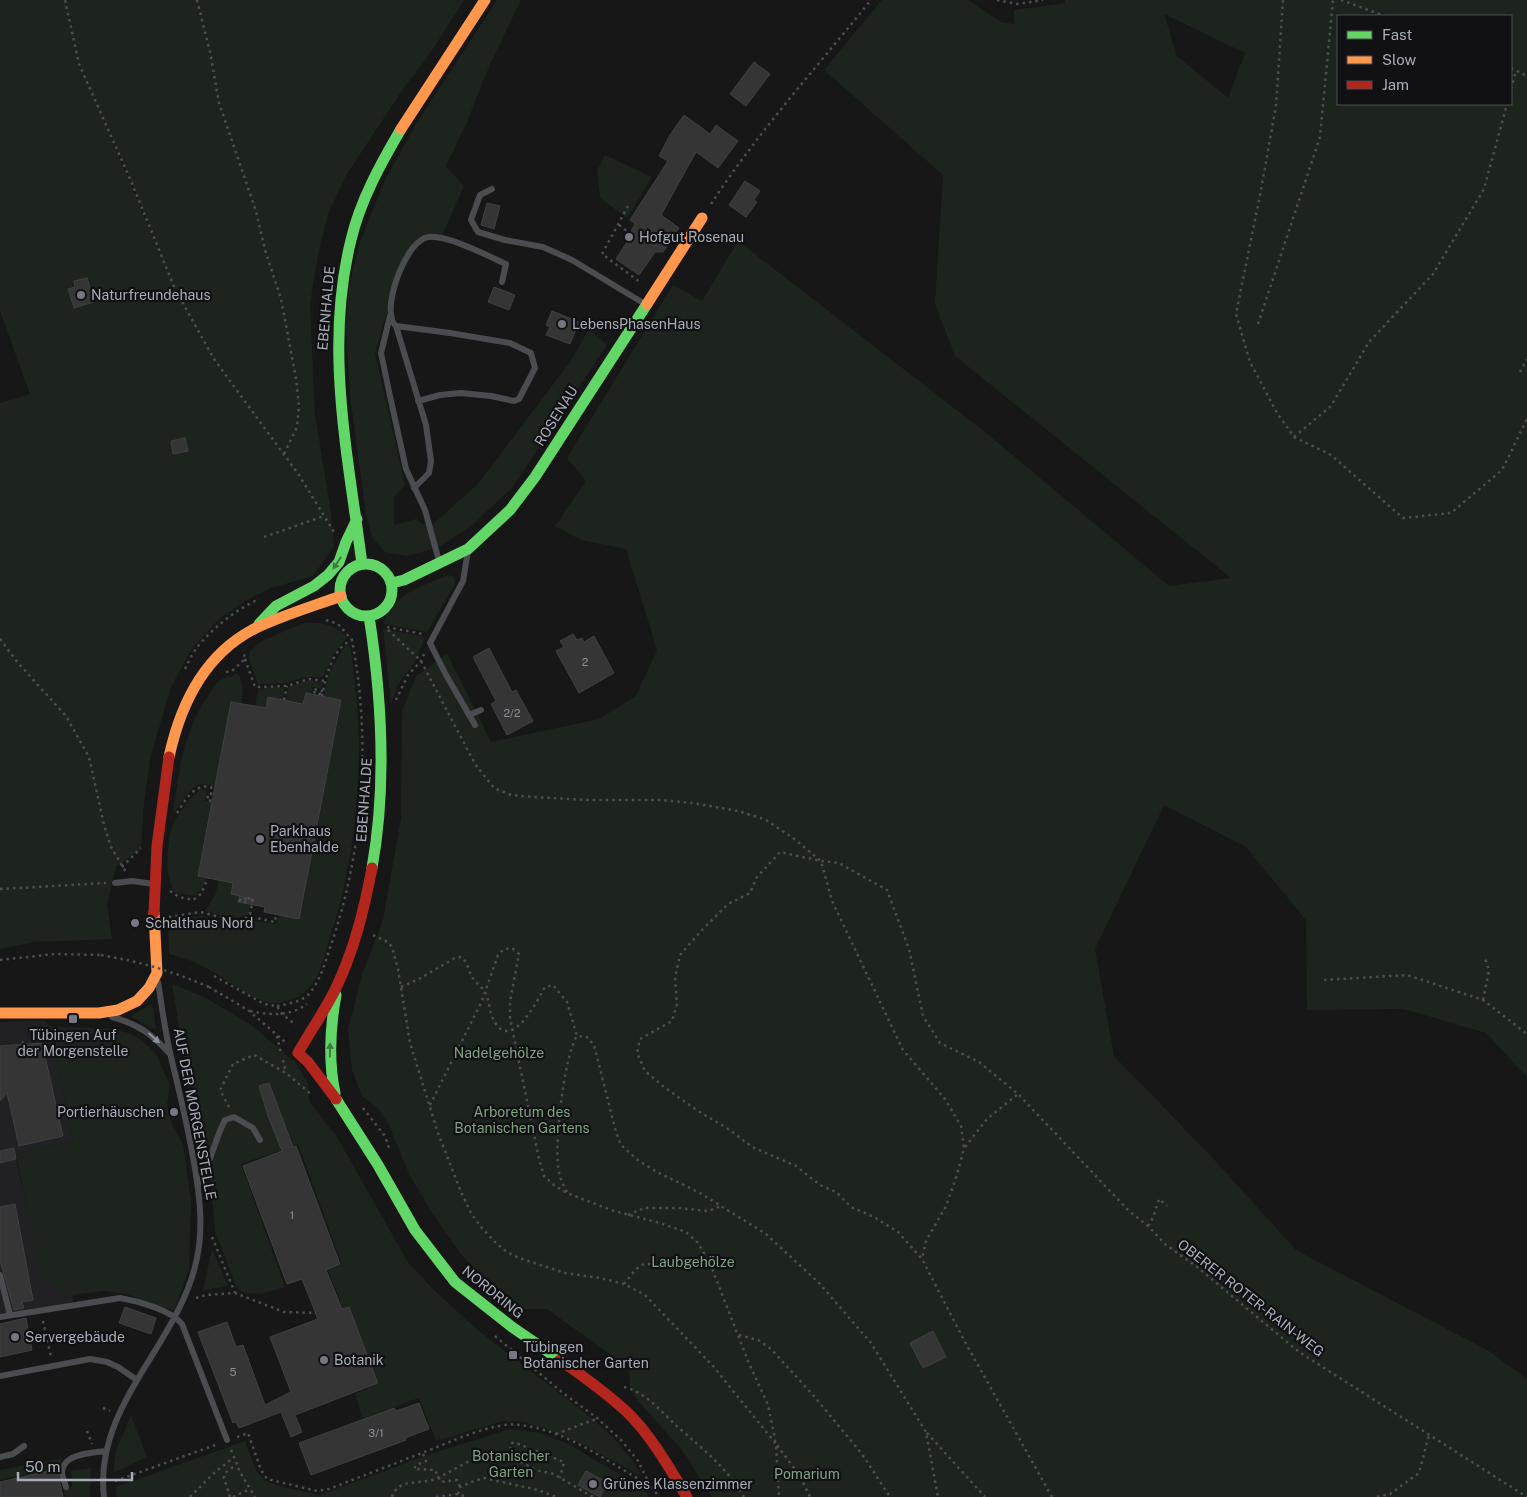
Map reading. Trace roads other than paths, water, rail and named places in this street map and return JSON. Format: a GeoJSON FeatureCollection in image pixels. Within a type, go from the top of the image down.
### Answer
{"type":"FeatureCollection","features":[{"type":"Feature","properties":{"kind":"street","name":"EBENHALDE"},"geometry":{"type":"LineString","coordinates":[[362,564],[339,393],[337,358],[340,294],[347,255],[358,216],[368,191],[394,140],[484,0]]}},
{"type":"Feature","properties":{"kind":"street","name":"ROSENAU"},"geometry":{"type":"LineString","coordinates":[[392,583],[404,580],[468,549],[510,510],[531,483],[702,218]]}},
{"type":"Feature","properties":{"kind":"street"},"geometry":{"type":"LineString","coordinates":[[0,1013],[101,1014],[117,1011],[139,1000],[163,971],[154,905],[158,837],[167,764],[175,731],[186,701],[204,671],[224,649],[253,629],[276,606],[314,586],[328,575],[339,562],[357,519]]}},
{"type":"Feature","properties":{"kind":"street"},"geometry":{"type":"LineString","coordinates":[[362,564],[378,567],[386,572],[392,583],[391,597],[387,605],[369,616],[357,614],[350,610],[341,596],[343,580],[347,573],[362,564]]}},
{"type":"Feature","properties":{"kind":"street"},"geometry":{"type":"LineString","coordinates":[[253,629],[341,596]]}},
{"type":"Feature","properties":{"kind":"street","name":"EBENHALDE"},"geometry":{"type":"LineString","coordinates":[[298,1053],[339,982],[357,934],[374,861],[380,810],[382,767],[380,718],[369,616]]}},
{"type":"Feature","properties":{"kind":"street","name":"EBENHALDE"},"geometry":{"type":"LineString","coordinates":[[336,1098],[330,1074],[329,1052],[332,1020],[339,982]]}},
{"type":"Feature","properties":{"kind":"street","name":"NORDRING"},"geometry":{"type":"LineString","coordinates":[[298,1053],[308,1062],[336,1098],[378,1165],[414,1230],[454,1282],[512,1327],[585,1378],[628,1413],[661,1454],[687,1497]]}},
{"type":"Feature","properties":{"kind":"lane"},"geometry":{"type":"LineString","coordinates":[[492,190],[480,194],[471,220],[478,232],[505,240],[543,247],[572,260],[646,305]]}},
{"type":"Feature","properties":{"kind":"lane"},"geometry":{"type":"LineString","coordinates":[[440,563],[425,510],[406,468],[382,353],[396,281],[401,268],[419,240],[434,237],[453,242],[506,264],[502,282]]}},
{"type":"Feature","properties":{"kind":"lane"},"geometry":{"type":"LineString","coordinates":[[391,312],[426,425],[431,461],[429,473],[414,488]]}},
{"type":"Feature","properties":{"kind":"lane"},"geometry":{"type":"LineString","coordinates":[[396,326],[510,343],[531,354],[533,360],[535,368],[519,399],[514,401],[491,396],[461,393],[440,395],[418,401]]}},
{"type":"Feature","properties":{"kind":"lane"},"geometry":{"type":"LineString","coordinates":[[468,549],[463,581],[430,643],[475,725]]}},
{"type":"Feature","properties":{"kind":"lane"},"geometry":{"type":"LineString","coordinates":[[469,715],[481,710]]}},
{"type":"Feature","properties":{"kind":"lane"},"geometry":{"type":"LineString","coordinates":[[115,883],[132,881],[155,884]]}},
{"type":"Feature","properties":{"kind":"lane","name":"AUF DER MORGENSTELLE"},"geometry":{"type":"LineString","coordinates":[[104,1497],[103,1469],[106,1451],[118,1415],[176,1317],[190,1284],[197,1258],[201,1228],[198,1184],[184,1110],[170,1054],[163,971]]}},
{"type":"Feature","properties":{"kind":"lane"},"geometry":{"type":"LineString","coordinates":[[101,1014],[128,1022],[147,1031],[170,1054]]}},
{"type":"Feature","properties":{"kind":"lane"},"geometry":{"type":"LineString","coordinates":[[198,1184],[205,1174],[225,1120],[234,1117],[253,1128],[260,1140]]}},
{"type":"Feature","properties":{"kind":"lane"},"geometry":{"type":"LineString","coordinates":[[0,1275],[10,1315]]}},
{"type":"Feature","properties":{"kind":"lane"},"geometry":{"type":"LineString","coordinates":[[0,1317],[120,1298],[133,1300],[176,1317],[182,1324],[227,1440]]}},
{"type":"Feature","properties":{"kind":"lane"},"geometry":{"type":"LineString","coordinates":[[0,1376],[90,1359],[118,1367],[137,1380]]}},
{"type":"Feature","properties":{"kind":"lane"},"geometry":{"type":"LineString","coordinates":[[0,1457],[13,1454],[24,1446]]}},
{"type":"Feature","properties":{"kind":"lane"},"geometry":{"type":"LineString","coordinates":[[66,1488],[62,1471],[68,1459],[106,1451]]}},
{"type":"Feature","properties":{"kind":"place","name":"Hofgut Rosenau"},"geometry":{"type":"Point","coordinates":[629,237]}},
{"type":"Feature","properties":{"kind":"place","name":"Naturfreundehaus"},"geometry":{"type":"Point","coordinates":[81,295]}},
{"type":"Feature","properties":{"kind":"place","name":"LebensPhasenHaus"},"geometry":{"type":"Point","coordinates":[562,324]}},
{"type":"Feature","properties":{"kind":"place","name":"Parkhaus Ebenhalde"},"geometry":{"type":"Point","coordinates":[260,839]}},
{"type":"Feature","properties":{"kind":"place","name":"Schalthaus Nord"},"geometry":{"type":"Point","coordinates":[135,923]}},
{"type":"Feature","properties":{"kind":"place","name":"Tübingen Auf der Morgenstelle"},"geometry":{"type":"Point","coordinates":[73,1019]}},
{"type":"Feature","properties":{"kind":"place","name":"Portierhäuschen"},"geometry":{"type":"Point","coordinates":[174,1112]}},
{"type":"Feature","properties":{"kind":"place","name":"Servergebäude"},"geometry":{"type":"Point","coordinates":[15,1337]}},
{"type":"Feature","properties":{"kind":"place","name":"Tübingen Botanischer Garten"},"geometry":{"type":"Point","coordinates":[513,1355]}},
{"type":"Feature","properties":{"kind":"place","name":"Botanik"},"geometry":{"type":"Point","coordinates":[324,1360]}},
{"type":"Feature","properties":{"kind":"place","name":"Grünes Klassenzimmer"},"geometry":{"type":"Point","coordinates":[593,1484]}},
{"type":"Feature","properties":{"kind":"park label","name":"Nadelgehölze"},"geometry":{"type":"Point","coordinates":[499,1053]}},
{"type":"Feature","properties":{"kind":"park label","name":"Arboretum des Botanischen Gartens"},"geometry":{"type":"Point","coordinates":[522,1120]}},
{"type":"Feature","properties":{"kind":"park label","name":"Laubgehölze"},"geometry":{"type":"Point","coordinates":[693,1262]}},
{"type":"Feature","properties":{"kind":"park label","name":"Botanischer Garten"},"geometry":{"type":"Point","coordinates":[511,1464]}},
{"type":"Feature","properties":{"kind":"park label","name":"Pomarium"},"geometry":{"type":"Point","coordinates":[807,1474]}}]}
